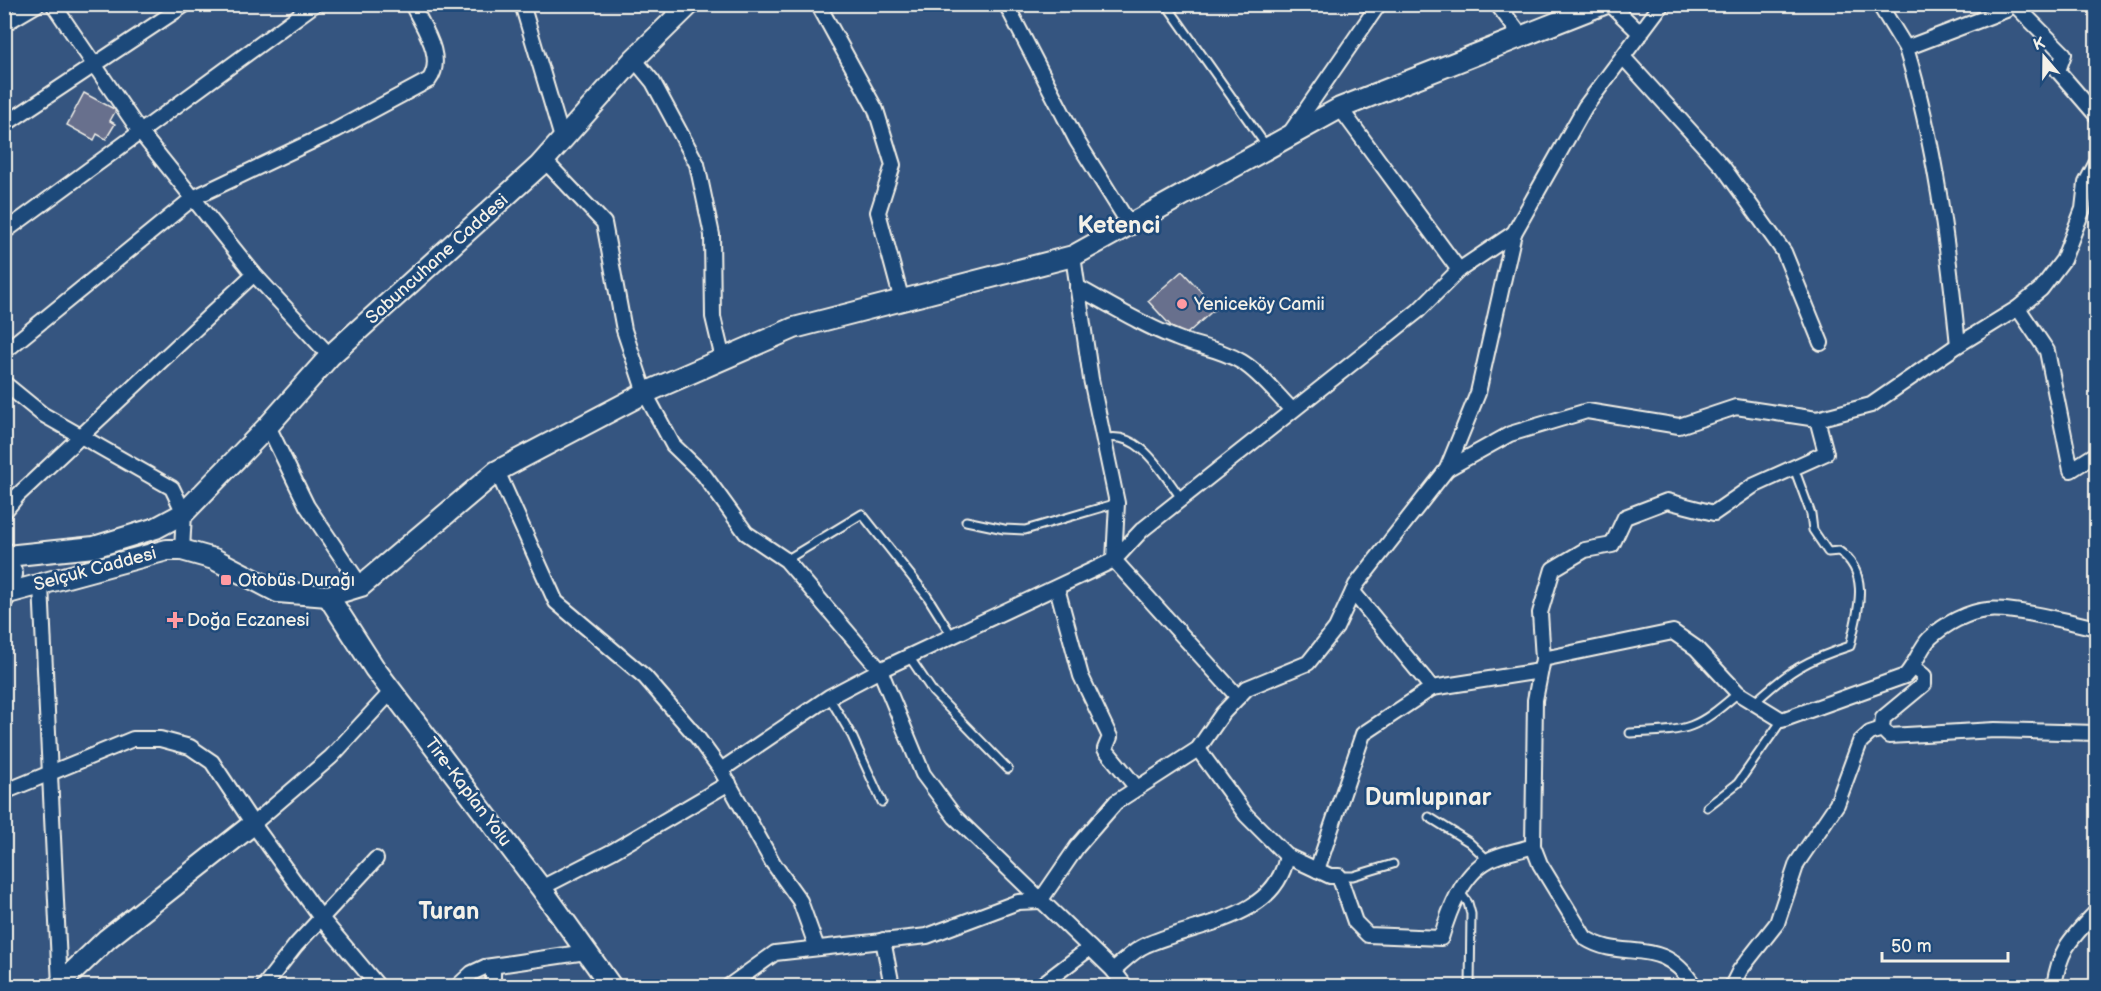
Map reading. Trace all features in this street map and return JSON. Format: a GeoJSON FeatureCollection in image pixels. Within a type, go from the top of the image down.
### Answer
{"type":"FeatureCollection","features":[{"type":"Feature","properties":{"kind":"street"},"geometry":{"type":"LineString","coordinates":[[4,24],[38,4]]}},
{"type":"Feature","properties":{"kind":"street"},"geometry":{"type":"LineString","coordinates":[[53,4],[140,132],[254,274],[330,356]]}},
{"type":"Feature","properties":{"kind":"street"},"geometry":{"type":"LineString","coordinates":[[4,125],[186,4]]}},
{"type":"Feature","properties":{"kind":"street"},"geometry":{"type":"LineString","coordinates":[[4,232],[315,4]]}},
{"type":"Feature","properties":{"kind":"street"},"geometry":{"type":"LineString","coordinates":[[4,352],[193,198],[336,130],[429,80],[435,70],[436,59],[412,4]]}},
{"type":"Feature","properties":{"kind":"street"},"geometry":{"type":"LineString","coordinates":[[522,4],[562,138]]}},
{"type":"Feature","properties":{"kind":"street","name":"Sabuncuhane Caddesi"},"geometry":{"type":"LineString","coordinates":[[6,554],[94,547],[156,528],[183,513],[268,426],[330,356],[544,160],[634,59],[690,4]]}},
{"type":"Feature","properties":{"kind":"street"},"geometry":{"type":"LineString","coordinates":[[818,4],[876,110],[893,165],[878,212],[902,301]]}},
{"type":"Feature","properties":{"kind":"street"},"geometry":{"type":"LineString","coordinates":[[1288,136],[1379,4]]}},
{"type":"Feature","properties":{"kind":"street"},"geometry":{"type":"LineString","coordinates":[[1497,4],[1522,37]]}},
{"type":"Feature","properties":{"kind":"street"},"geometry":{"type":"LineString","coordinates":[[4,383],[42,414],[172,488],[183,513],[182,550],[214,559],[278,592],[327,596],[361,586],[497,471],[645,393],[794,328],[1073,256],[1340,108],[1604,4]]}},
{"type":"Feature","properties":{"kind":"street"},"geometry":{"type":"LineString","coordinates":[[1610,4],[1641,34]]}},
{"type":"Feature","properties":{"kind":"street"},"geometry":{"type":"LineString","coordinates":[[1040,901],[1077,847],[1116,802],[1198,749],[1247,687],[1308,663],[1336,628],[1353,592],[1447,469],[1478,393],[1514,233],[1585,107],[1662,4]]}},
{"type":"Feature","properties":{"kind":"street"},"geometry":{"type":"LineString","coordinates":[[1879,4],[1906,48],[1922,100],[1951,275],[1958,345]]}},
{"type":"Feature","properties":{"kind":"street"},"geometry":{"type":"LineString","coordinates":[[1906,48],[2006,10],[2012,4],[2064,54],[2058,71],[2097,114]]}},
{"type":"Feature","properties":{"kind":"street"},"geometry":{"type":"LineString","coordinates":[[1009,5],[1077,141],[1130,224]]}},
{"type":"Feature","properties":{"kind":"street"},"geometry":{"type":"LineString","coordinates":[[1623,57],[1723,167],[1784,252],[1821,343]]}},
{"type":"Feature","properties":{"kind":"street"},"geometry":{"type":"LineString","coordinates":[[634,59],[653,82],[697,164],[712,235],[714,317],[723,359]]}},
{"type":"Feature","properties":{"kind":"street"},"geometry":{"type":"LineString","coordinates":[[1340,108],[1459,270]]}},
{"type":"Feature","properties":{"kind":"street"},"geometry":{"type":"LineString","coordinates":[[544,160],[604,223],[624,330],[645,393],[674,444],[704,475],[746,533],[786,560],[880,670],[923,774],[955,817],[1113,970],[1125,987]]}},
{"type":"Feature","properties":{"kind":"street"},"geometry":{"type":"LineString","coordinates":[[1447,469],[1510,434],[1587,411],[1680,426],[1736,407],[1817,419],[1871,405],[1958,345],[2018,308],[2041,289],[2063,260],[2090,207],[2086,183],[2097,164]]}},
{"type":"Feature","properties":{"kind":"street"},"geometry":{"type":"LineString","coordinates":[[721,770],[829,697],[880,670],[910,658],[1114,560],[1142,530],[1418,310],[1459,270],[1514,233]]}},
{"type":"Feature","properties":{"kind":"street"},"geometry":{"type":"LineString","coordinates":[[1073,256],[1103,439],[1117,503],[1114,560],[1238,697]]}},
{"type":"Feature","properties":{"kind":"street"},"geometry":{"type":"LineString","coordinates":[[4,512],[17,496],[254,274]]}},
{"type":"Feature","properties":{"kind":"street"},"geometry":{"type":"LineString","coordinates":[[1077,287],[1142,323],[1179,339],[1215,349],[1243,363],[1258,374],[1292,410]]}},
{"type":"Feature","properties":{"kind":"street"},"geometry":{"type":"LineString","coordinates":[[2018,308],[2048,351],[2071,470],[2097,454]]}},
{"type":"Feature","properties":{"kind":"street"},"geometry":{"type":"LineString","coordinates":[[1694,987],[1682,970],[1665,958],[1596,943],[1585,938],[1546,873],[1533,846],[1535,700],[1541,665],[1540,613],[1553,569],[1585,550],[1612,545],[1625,518],[1667,501],[1714,513],[1753,486],[1826,453],[1817,419]]}},
{"type":"Feature","properties":{"kind":"street"},"geometry":{"type":"LineString","coordinates":[[268,426],[308,506],[361,586]]}},
{"type":"Feature","properties":{"kind":"street"},"geometry":{"type":"LineString","coordinates":[[497,471],[556,602],[645,677],[698,737],[729,783],[773,863],[800,901],[817,948]]}},
{"type":"Feature","properties":{"kind":"street","name":"Selçuk Caddesi"},"geometry":{"type":"LineString","coordinates":[[6,595],[167,549],[182,550]]}},
{"type":"Feature","properties":{"kind":"street"},"geometry":{"type":"LineString","coordinates":[[6,554],[12,574],[6,595]]}},
{"type":"Feature","properties":{"kind":"street"},"geometry":{"type":"LineString","coordinates":[[41,585],[59,986]]}},
{"type":"Feature","properties":{"kind":"street"},"geometry":{"type":"LineString","coordinates":[[1057,588],[1081,676],[1110,737],[1106,749],[1137,788]]}},
{"type":"Feature","properties":{"kind":"street"},"geometry":{"type":"LineString","coordinates":[[1353,592],[1432,688]]}},
{"type":"Feature","properties":{"kind":"street","name":"Tire-Kaplan Yolu"},"geometry":{"type":"LineString","coordinates":[[327,596],[392,691],[542,888],[611,987]]}},
{"type":"Feature","properties":{"kind":"street"},"geometry":{"type":"LineString","coordinates":[[1317,870],[1363,734],[1432,688],[1541,665],[1673,632],[1696,648],[1738,693],[1782,720],[1897,680],[1913,667],[1921,648],[1943,628],[1972,613],[1990,609],[2069,621],[2097,628]]}},
{"type":"Feature","properties":{"kind":"street"},"geometry":{"type":"LineString","coordinates":[[1913,667],[1924,676],[1923,684],[1883,718],[1882,729],[1885,733],[1894,736],[1995,730],[2097,733]]}},
{"type":"Feature","properties":{"kind":"street"},"geometry":{"type":"LineString","coordinates":[[59,986],[107,939],[252,824],[331,757],[392,691]]}},
{"type":"Feature","properties":{"kind":"street"},"geometry":{"type":"LineString","coordinates":[[1732,987],[1740,970],[1777,923],[1797,864],[1837,804],[1860,742],[1870,733],[1882,729]]}},
{"type":"Feature","properties":{"kind":"street"},"geometry":{"type":"LineString","coordinates":[[4,792],[133,739],[160,739],[190,747],[212,762],[252,824],[321,918],[378,987]]}},
{"type":"Feature","properties":{"kind":"street"},"geometry":{"type":"LineString","coordinates":[[1198,749],[1246,816],[1287,856],[1330,876],[1339,876],[1355,922],[1360,929],[1375,937],[1441,938],[1449,910],[1460,892],[1488,860],[1533,846]]}},
{"type":"Feature","properties":{"kind":"street"},"geometry":{"type":"LineString","coordinates":[[542,888],[613,851],[729,783]]}},
{"type":"Feature","properties":{"kind":"street"},"geometry":{"type":"LineString","coordinates":[[1113,970],[1144,945],[1210,926],[1262,900],[1285,866],[1287,856]]}},
{"type":"Feature","properties":{"kind":"street"},"geometry":{"type":"LineString","coordinates":[[264,987],[280,963],[376,859]]}},
{"type":"Feature","properties":{"kind":"street"},"geometry":{"type":"LineString","coordinates":[[729,987],[776,953],[927,936],[1018,902],[1040,901]]}},
{"type":"Feature","properties":{"kind":"street"},"geometry":{"type":"LineString","coordinates":[[2054,987],[2058,960],[2070,940],[2097,912]]}},
{"type":"Feature","properties":{"kind":"street"},"geometry":{"type":"LineString","coordinates":[[883,940],[892,987]]}},
{"type":"Feature","properties":{"kind":"street"},"geometry":{"type":"LineString","coordinates":[[1040,987],[1090,948]]}},
{"type":"Feature","properties":{"kind":"street"},"geometry":{"type":"LineString","coordinates":[[458,987],[471,973],[493,966],[586,952]]}},
{"type":"Feature","properties":{"kind":"street"},"geometry":{"type":"LineString","coordinates":[[493,966],[493,987]]}},
{"type":"Feature","properties":{"kind":"lane"},"geometry":{"type":"LineString","coordinates":[[1167,4],[1267,147]]}},
{"type":"Feature","properties":{"kind":"lane"},"geometry":{"type":"LineString","coordinates":[[1103,439],[1125,438],[1141,447],[1181,498]]}},
{"type":"Feature","properties":{"kind":"lane"},"geometry":{"type":"LineString","coordinates":[[1754,703],[1793,669],[1813,658],[1850,646],[1860,602],[1860,584],[1853,565],[1839,551],[1828,552],[1813,530],[1811,514],[1794,468]]}},
{"type":"Feature","properties":{"kind":"lane"},"geometry":{"type":"LineString","coordinates":[[966,521],[1004,529],[1025,530],[1117,503]]}},
{"type":"Feature","properties":{"kind":"lane"},"geometry":{"type":"LineString","coordinates":[[786,560],[862,514],[927,596],[953,637]]}},
{"type":"Feature","properties":{"kind":"lane"},"geometry":{"type":"LineString","coordinates":[[910,658],[933,692],[1008,769]]}},
{"type":"Feature","properties":{"kind":"lane"},"geometry":{"type":"LineString","coordinates":[[1630,733],[1681,730],[1696,725],[1738,693]]}},
{"type":"Feature","properties":{"kind":"lane"},"geometry":{"type":"LineString","coordinates":[[829,697],[856,744],[882,802]]}},
{"type":"Feature","properties":{"kind":"lane"},"geometry":{"type":"LineString","coordinates":[[1707,807],[1738,783],[1782,720]]}},
{"type":"Feature","properties":{"kind":"lane"},"geometry":{"type":"LineString","coordinates":[[1429,817],[1469,842],[1488,860]]}},
{"type":"Feature","properties":{"kind":"lane"},"geometry":{"type":"LineString","coordinates":[[1339,876],[1353,876],[1394,864]]}},
{"type":"Feature","properties":{"kind":"lane"},"geometry":{"type":"LineString","coordinates":[[1460,892],[1468,903],[1470,914],[1470,987]]}},
{"type":"Feature","properties":{"kind":"building"},"geometry":{"type":"Polygon","coordinates":[[[84,93],[116,110],[110,121],[115,124],[106,139],[97,134],[94,140],[67,125],[84,93]]]}},
{"type":"Feature","properties":{"kind":"building","name":"Yeniceköy Camii"},"geometry":{"type":"Polygon","coordinates":[[[1182,271],[1216,308],[1182,338],[1148,301],[1182,271]]]}},
{"type":"Feature","properties":{"kind":"place","name":"Yeniceköy Camii"},"geometry":{"type":"Point","coordinates":[1182,304]}},
{"type":"Feature","properties":{"kind":"place","name":"Otobüs Durağı"},"geometry":{"type":"Point","coordinates":[226,580]}},
{"type":"Feature","properties":{"kind":"place","name":"Doğa Eczanesi"},"geometry":{"type":"Point","coordinates":[175,620]}},
{"type":"Feature","properties":{"kind":"district","name":"Ketenci"},"geometry":{"type":"Point","coordinates":[1119,225]}},
{"type":"Feature","properties":{"kind":"district","name":"Dumlupınar"},"geometry":{"type":"Point","coordinates":[1428,797]}},
{"type":"Feature","properties":{"kind":"district","name":"Turan"},"geometry":{"type":"Point","coordinates":[449,911]}}]}
